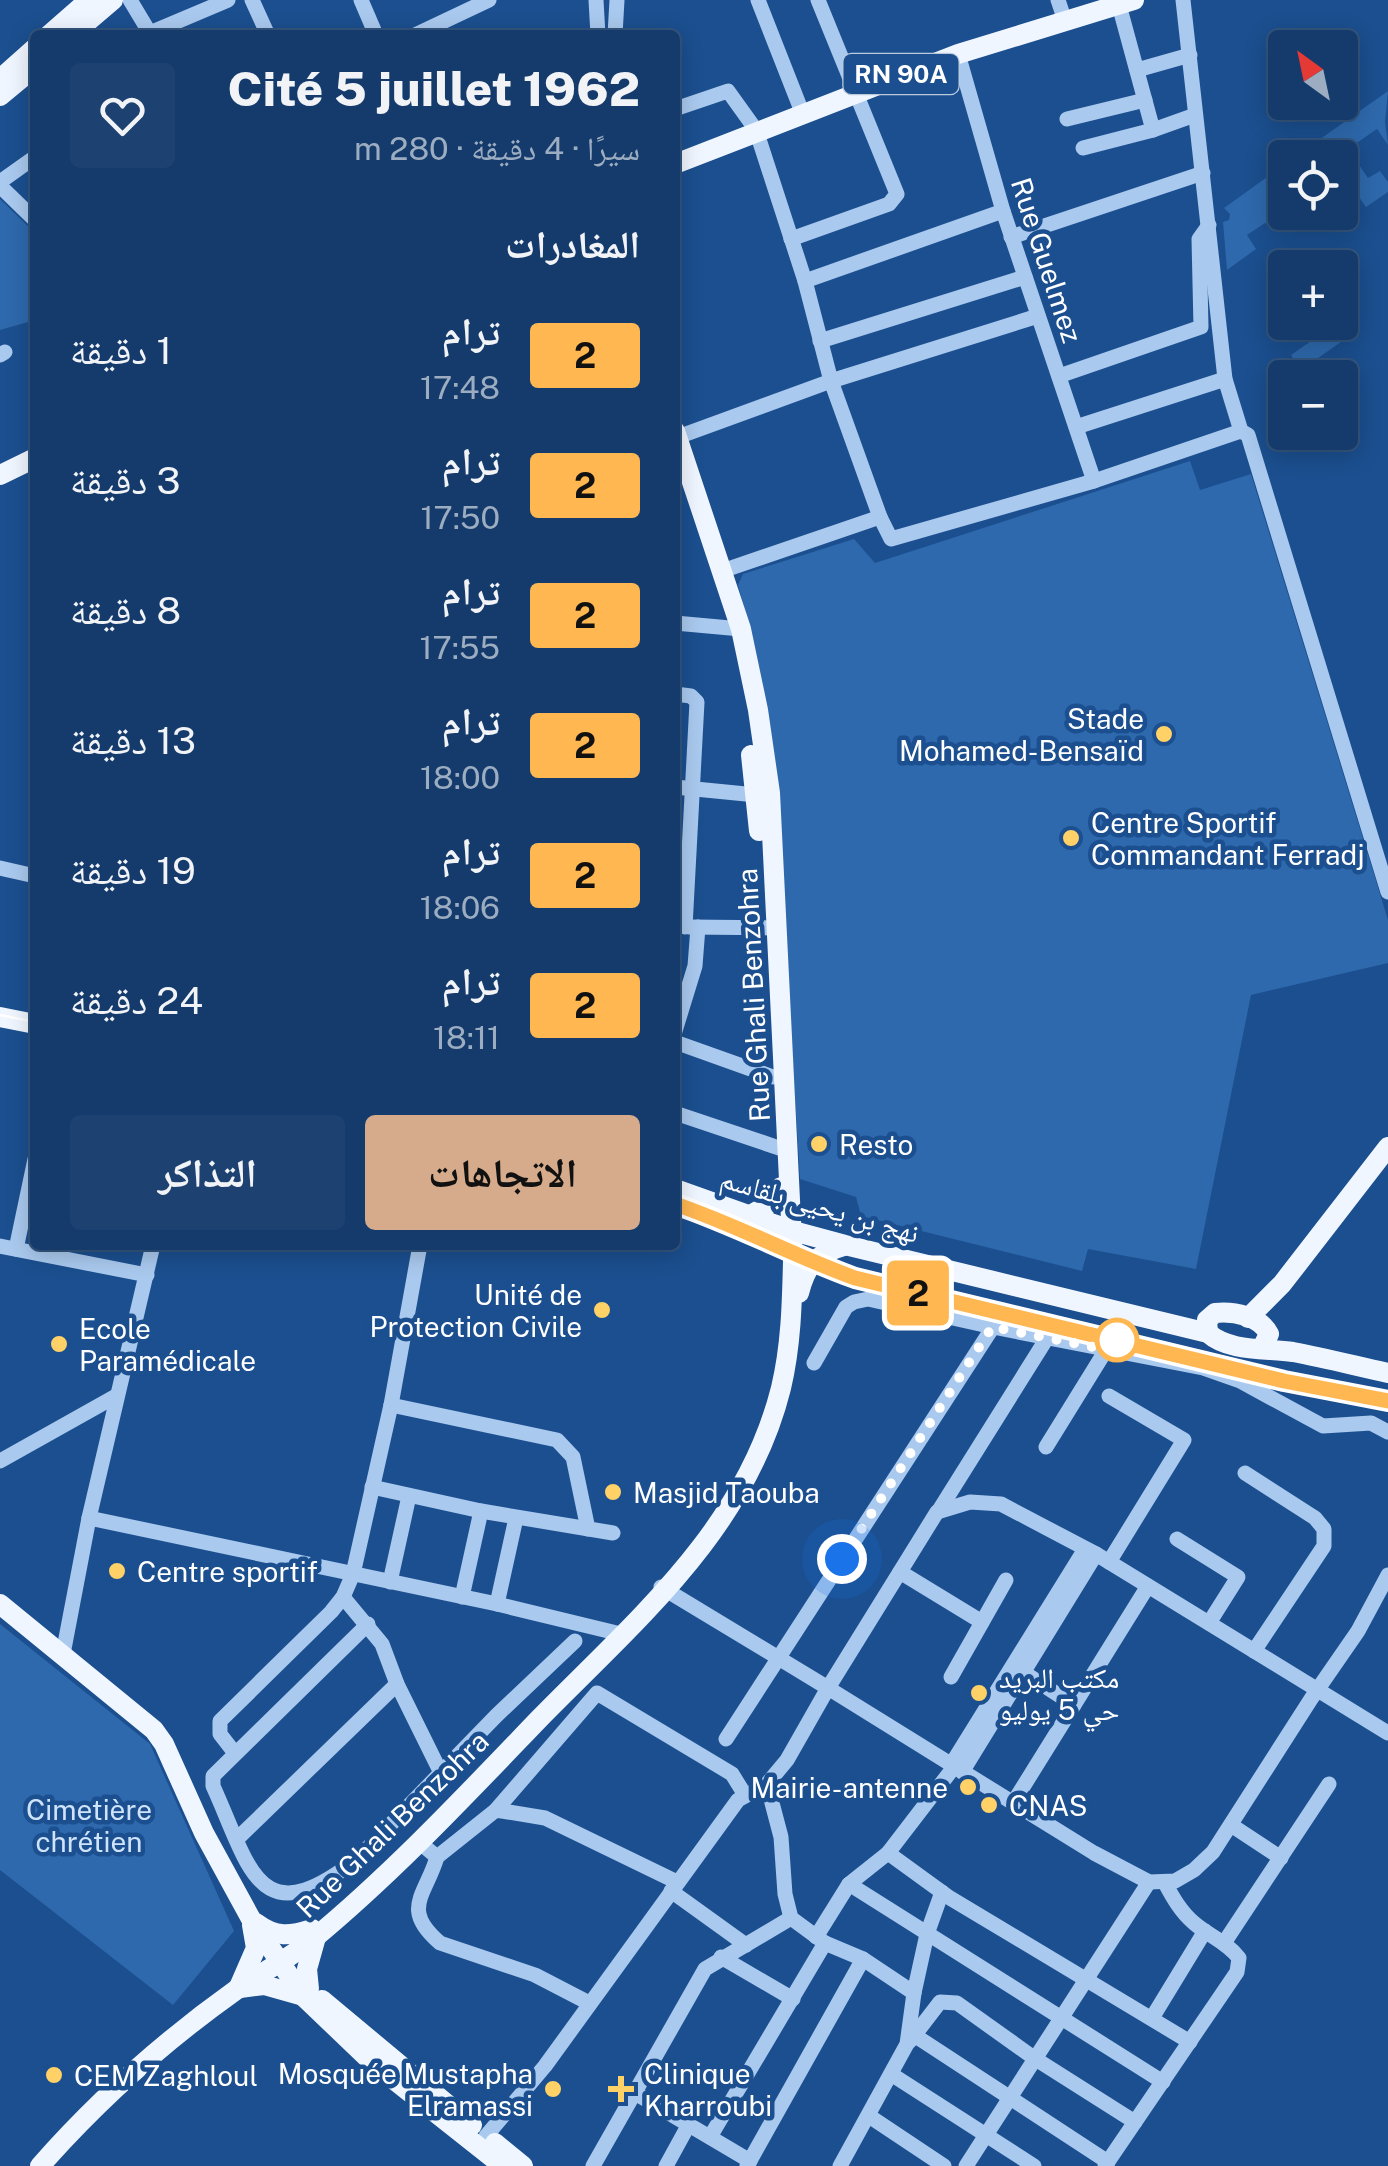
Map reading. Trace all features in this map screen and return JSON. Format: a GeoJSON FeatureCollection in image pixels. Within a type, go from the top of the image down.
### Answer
{"type":"FeatureCollection","features":[{"type":"Feature","properties":{"kind":"main road"},"geometry":{"type":"LineString","coordinates":[[78,30],[113,0]]}},
{"type":"Feature","properties":{"kind":"main road","name":"RN 90A"},"geometry":{"type":"LineString","coordinates":[[680,162],[958,54],[1128,1]]}},
{"type":"Feature","properties":{"kind":"main road"},"geometry":{"type":"LineString","coordinates":[[55,30],[79,3]]}},
{"type":"Feature","properties":{"kind":"main road"},"geometry":{"type":"LineString","coordinates":[[2,84],[30,53]]}},
{"type":"Feature","properties":{"kind":"main road"},"geometry":{"type":"LineString","coordinates":[[2,84],[30,73]]}},
{"type":"Feature","properties":{"kind":"main road","name":"Rue Ghali Benzohra"},"geometry":{"type":"LineString","coordinates":[[664,1589],[724,1501],[762,1418],[781,1327],[788,1229],[781,1187],[784,1150],[773,1077],[770,793],[758,710],[722,571],[680,447]]}},
{"type":"Feature","properties":{"kind":"main road"},"geometry":{"type":"LineString","coordinates":[[0,475],[30,460]]}},
{"type":"Feature","properties":{"kind":"main road","name":"Rue Ghali Benzohra"},"geometry":{"type":"LineString","coordinates":[[40,2166],[83,2117],[151,2053],[280,1960],[419,1842],[664,1589],[720,1522],[758,1453],[781,1385],[792,1319],[772,928],[736,629],[680,487]]}},
{"type":"Feature","properties":{"kind":"main road"},"geometry":{"type":"LineString","coordinates":[[0,1017],[30,1023]]}},
{"type":"Feature","properties":{"kind":"main road"},"geometry":{"type":"LineString","coordinates":[[1261,1331],[1282,1284],[1388,1147]]}},
{"type":"Feature","properties":{"kind":"main road"},"geometry":{"type":"LineString","coordinates":[[1388,1168],[1261,1331],[1215,1339],[1208,1325],[1222,1312],[1261,1331],[1293,1352],[1388,1373]]}},
{"type":"Feature","properties":{"kind":"main road"},"geometry":{"type":"LineString","coordinates":[[749,1216],[768,1205],[781,1187]]}},
{"type":"Feature","properties":{"kind":"main road","name":"نهج بن يحيى بلقاسم"},"geometry":{"type":"LineString","coordinates":[[680,1192],[845,1245],[1184,1327],[1208,1325]]}},
{"type":"Feature","properties":{"kind":"main road"},"geometry":{"type":"LineString","coordinates":[[792,1319],[803,1277],[812,1262],[824,1252],[845,1245]]}},
{"type":"Feature","properties":{"kind":"main road"},"geometry":{"type":"LineString","coordinates":[[0,1604],[154,1730],[250,1919],[306,1993],[374,2064],[503,2166]]}},
{"type":"Feature","properties":{"kind":"main road","name":"Rue Ghali Benzohra"},"geometry":{"type":"LineString","coordinates":[[314,1933],[621,1633]]}},
{"type":"Feature","properties":{"kind":"main road"},"geometry":{"type":"LineString","coordinates":[[250,1919],[270,1934],[314,1933],[306,1993]]}},
{"type":"Feature","properties":{"kind":"main road"},"geometry":{"type":"LineString","coordinates":[[238,1988],[256,1948],[250,1919]]}},
{"type":"Feature","properties":{"kind":"main road"},"geometry":{"type":"LineString","coordinates":[[238,1988],[264,1985],[306,1993],[523,2166]]}},
{"type":"Feature","properties":{"kind":"street"},"geometry":{"type":"LineString","coordinates":[[130,0],[148,30]]}},
{"type":"Feature","properties":{"kind":"street"},"geometry":{"type":"LineString","coordinates":[[159,30],[228,0]]}},
{"type":"Feature","properties":{"kind":"street"},"geometry":{"type":"LineString","coordinates":[[252,0],[266,30]]}},
{"type":"Feature","properties":{"kind":"street"},"geometry":{"type":"LineString","coordinates":[[360,0],[374,30]]}},
{"type":"Feature","properties":{"kind":"street"},"geometry":{"type":"LineString","coordinates":[[426,30],[489,0]]}},
{"type":"Feature","properties":{"kind":"street"},"geometry":{"type":"LineString","coordinates":[[596,0],[598,30]]}},
{"type":"Feature","properties":{"kind":"street"},"geometry":{"type":"LineString","coordinates":[[616,0],[616,30]]}},
{"type":"Feature","properties":{"kind":"street"},"geometry":{"type":"LineString","coordinates":[[758,0],[802,112]]}},
{"type":"Feature","properties":{"kind":"street"},"geometry":{"type":"LineString","coordinates":[[792,239],[895,199],[896,194],[818,0]]}},
{"type":"Feature","properties":{"kind":"street"},"geometry":{"type":"LineString","coordinates":[[1058,0],[1065,21]]}},
{"type":"Feature","properties":{"kind":"street"},"geometry":{"type":"LineString","coordinates":[[1183,0],[1225,379],[1241,431],[1248,435],[1388,892]]}},
{"type":"Feature","properties":{"kind":"street"},"geometry":{"type":"LineString","coordinates":[[1128,1],[1137,70],[1154,130]]}},
{"type":"Feature","properties":{"kind":"street","name":"Rue Guelmez"},"geometry":{"type":"LineString","coordinates":[[958,54],[1011,237],[1094,480]]}},
{"type":"Feature","properties":{"kind":"street"},"geometry":{"type":"LineString","coordinates":[[1137,70],[1190,55]]}},
{"type":"Feature","properties":{"kind":"street"},"geometry":{"type":"LineString","coordinates":[[680,106],[728,91],[756,130],[805,281],[831,382],[888,536],[895,540],[1241,431]]}},
{"type":"Feature","properties":{"kind":"street"},"geometry":{"type":"LineString","coordinates":[[1066,118],[1145,100]]}},
{"type":"Feature","properties":{"kind":"street"},"geometry":{"type":"LineString","coordinates":[[1083,148],[1154,130],[1196,114]]}},
{"type":"Feature","properties":{"kind":"street"},"geometry":{"type":"LineString","coordinates":[[30,160],[0,184],[30,215]]}},
{"type":"Feature","properties":{"kind":"street"},"geometry":{"type":"LineString","coordinates":[[1011,237],[1203,173]]}},
{"type":"Feature","properties":{"kind":"street"},"geometry":{"type":"LineString","coordinates":[[805,281],[1003,211]]}},
{"type":"Feature","properties":{"kind":"street"},"geometry":{"type":"LineString","coordinates":[[1059,376],[1201,326],[1198,239],[1209,225]]}},
{"type":"Feature","properties":{"kind":"street"},"geometry":{"type":"LineString","coordinates":[[820,341],[1025,277]]}},
{"type":"Feature","properties":{"kind":"street"},"geometry":{"type":"LineString","coordinates":[[680,434],[1038,316]]}},
{"type":"Feature","properties":{"kind":"street"},"geometry":{"type":"LineString","coordinates":[[1076,428],[1225,379]]}},
{"type":"Feature","properties":{"kind":"street"},"geometry":{"type":"LineString","coordinates":[[722,571],[880,518]]}},
{"type":"Feature","properties":{"kind":"street"},"geometry":{"type":"LineString","coordinates":[[680,623],[736,629]]}},
{"type":"Feature","properties":{"kind":"street"},"geometry":{"type":"LineString","coordinates":[[680,695],[691,696],[697,702],[686,927],[694,966],[680,1014]]}},
{"type":"Feature","properties":{"kind":"street"},"geometry":{"type":"LineString","coordinates":[[680,788],[756,795]]}},
{"type":"Feature","properties":{"kind":"street"},"geometry":{"type":"LineString","coordinates":[[0,868],[30,875]]}},
{"type":"Feature","properties":{"kind":"street"},"geometry":{"type":"LineString","coordinates":[[686,927],[772,928]]}},
{"type":"Feature","properties":{"kind":"street"},"geometry":{"type":"LineString","coordinates":[[680,1044],[773,1077]]}},
{"type":"Feature","properties":{"kind":"street"},"geometry":{"type":"LineString","coordinates":[[680,1115],[784,1150]]}},
{"type":"Feature","properties":{"kind":"street"},"geometry":{"type":"LineString","coordinates":[[30,1176],[8,1247],[146,1274]]}},
{"type":"Feature","properties":{"kind":"street"},"geometry":{"type":"LineString","coordinates":[[63,1654],[88,1518],[152,1250]]}},
{"type":"Feature","properties":{"kind":"street"},"geometry":{"type":"LineString","coordinates":[[234,1752],[220,1734],[220,1721],[343,1597],[353,1574],[391,1406],[419,1250]]}},
{"type":"Feature","properties":{"kind":"street"},"geometry":{"type":"LineString","coordinates":[[814,1362],[843,1311],[859,1300],[1203,1368],[1240,1381],[1323,1426],[1371,1422],[1388,1432]]}},
{"type":"Feature","properties":{"kind":"street"},"geometry":{"type":"LineString","coordinates":[[726,1739],[992,1327]]}},
{"type":"Feature","properties":{"kind":"street"},"geometry":{"type":"LineString","coordinates":[[486,2136],[545,2066],[674,1887],[746,1795],[766,1784],[786,1760],[1047,1338]]}},
{"type":"Feature","properties":{"kind":"street"},"geometry":{"type":"LineString","coordinates":[[1046,1448],[1106,1350]]}},
{"type":"Feature","properties":{"kind":"street"},"geometry":{"type":"LineString","coordinates":[[0,1461],[116,1396]]}},
{"type":"Feature","properties":{"kind":"street"},"geometry":{"type":"LineString","coordinates":[[956,1768],[1096,1555],[1184,1440],[1109,1396]]}},
{"type":"Feature","properties":{"kind":"street"},"geometry":{"type":"LineString","coordinates":[[391,1406],[556,1440],[574,1457],[588,1529]]}},
{"type":"Feature","properties":{"kind":"street"},"geometry":{"type":"LineString","coordinates":[[1244,1474],[1316,1518],[1324,1529],[1324,1546],[1254,1651]]}},
{"type":"Feature","properties":{"kind":"street"},"geometry":{"type":"LineString","coordinates":[[372,1488],[516,1518],[613,1533]]}},
{"type":"Feature","properties":{"kind":"street"},"geometry":{"type":"LineString","coordinates":[[390,1582],[410,1496]]}},
{"type":"Feature","properties":{"kind":"street"},"geometry":{"type":"LineString","coordinates":[[938,1512],[970,1502],[1001,1504],[1096,1555],[1388,1733]]}},
{"type":"Feature","properties":{"kind":"street"},"geometry":{"type":"LineString","coordinates":[[462,1597],[481,1511]]}},
{"type":"Feature","properties":{"kind":"street"},"geometry":{"type":"LineString","coordinates":[[88,1518],[621,1633]]}},
{"type":"Feature","properties":{"kind":"street"},"geometry":{"type":"LineString","coordinates":[[497,1604],[516,1518]]}},
{"type":"Feature","properties":{"kind":"street"},"geometry":{"type":"LineString","coordinates":[[1176,1539],[1238,1577],[1209,1624]]}},
{"type":"Feature","properties":{"kind":"street"},"geometry":{"type":"LineString","coordinates":[[710,2137],[792,1999],[849,1884],[888,1852],[956,1768],[1023,1672],[1096,1555]]}},
{"type":"Feature","properties":{"kind":"street"},"geometry":{"type":"LineString","coordinates":[[900,1572],[982,1622]]}},
{"type":"Feature","properties":{"kind":"street"},"geometry":{"type":"LineString","coordinates":[[966,2166],[1086,1978],[1157,1883],[1194,1870],[1214,1852],[1358,1630],[1388,1575]]}},
{"type":"Feature","properties":{"kind":"street"},"geometry":{"type":"LineString","coordinates":[[950,1676],[1006,1580]]}},
{"type":"Feature","properties":{"kind":"street"},"geometry":{"type":"LineString","coordinates":[[1013,1803],[1148,1586]]}},
{"type":"Feature","properties":{"kind":"street"},"geometry":{"type":"LineString","coordinates":[[664,1589],[1013,1803],[1157,1883],[1239,1958],[1237,1972],[1106,2164],[1010,2097],[911,2040]]}},
{"type":"Feature","properties":{"kind":"street"},"geometry":{"type":"LineString","coordinates":[[343,1597],[382,1644],[442,1775]]}},
{"type":"Feature","properties":{"kind":"street"},"geometry":{"type":"LineString","coordinates":[[368,1624],[234,1752],[217,1770],[212,1782],[252,1873],[268,1891],[304,1891],[331,1879],[357,1859],[575,1641]]}},
{"type":"Feature","properties":{"kind":"street"},"geometry":{"type":"LineString","coordinates":[[1023,1672],[1074,1706]]}},
{"type":"Feature","properties":{"kind":"street"},"geometry":{"type":"LineString","coordinates":[[237,1839],[398,1684]]}},
{"type":"Feature","properties":{"kind":"street"},"geometry":{"type":"LineString","coordinates":[[589,2004],[535,1975],[440,1943],[428,1933],[420,1922],[419,1894],[437,1857],[496,1810],[597,1693],[732,1774],[746,1795]]}},
{"type":"Feature","properties":{"kind":"street"},"geometry":{"type":"LineString","coordinates":[[766,1784],[782,1837],[785,1894],[792,1918],[820,1940],[863,1959],[914,1993]]}},
{"type":"Feature","properties":{"kind":"street"},"geometry":{"type":"LineString","coordinates":[[1224,1943],[1330,1784]]}},
{"type":"Feature","properties":{"kind":"street"},"geometry":{"type":"LineString","coordinates":[[496,1810],[545,1818],[674,1887],[746,1945]]}},
{"type":"Feature","properties":{"kind":"street"},"geometry":{"type":"LineString","coordinates":[[1231,1824],[1281,1858]]}},
{"type":"Feature","properties":{"kind":"street"},"geometry":{"type":"LineString","coordinates":[[419,1842],[437,1857]]}},
{"type":"Feature","properties":{"kind":"street"},"geometry":{"type":"LineString","coordinates":[[888,1852],[942,1892],[1190,2042]]}},
{"type":"Feature","properties":{"kind":"street"},"geometry":{"type":"LineString","coordinates":[[849,1884],[1163,2082]]}},
{"type":"Feature","properties":{"kind":"street"},"geometry":{"type":"LineString","coordinates":[[911,2040],[914,1993],[927,1934],[942,1892]]}},
{"type":"Feature","properties":{"kind":"street"},"geometry":{"type":"LineString","coordinates":[[593,2166],[705,1969],[792,1918]]}},
{"type":"Feature","properties":{"kind":"street"},"geometry":{"type":"LineString","coordinates":[[1152,2018],[1206,1930]]}},
{"type":"Feature","properties":{"kind":"street"},"geometry":{"type":"LineString","coordinates":[[722,1957],[792,1999]]}},
{"type":"Feature","properties":{"kind":"street"},"geometry":{"type":"LineString","coordinates":[[635,2093],[749,2164],[863,1959]]}},
{"type":"Feature","properties":{"kind":"street"},"geometry":{"type":"LineString","coordinates":[[840,2166],[911,2040],[940,2002],[948,2000],[1135,2122]]}},
{"type":"Feature","properties":{"kind":"street"},"geometry":{"type":"LineString","coordinates":[[891,2074],[1034,2166]]}},
{"type":"Feature","properties":{"kind":"street"},"geometry":{"type":"LineString","coordinates":[[868,2116],[921,2160],[944,2166]]}},
{"type":"Feature","properties":{"kind":"street"},"geometry":{"type":"LineString","coordinates":[[666,2166],[688,2126]]}},
{"type":"Feature","properties":{"kind":"green space"},"geometry":{"type":"Polygon","coordinates":[[[1388,91],[1388,145],[1377,129],[1358,142],[1319,140],[1347,120],[1358,120],[1358,112],[1388,91]]]}},
{"type":"Feature","properties":{"kind":"green space"},"geometry":{"type":"Polygon","coordinates":[[[1358,164],[1368,178],[1380,171],[1388,182],[1388,192],[1366,207],[1358,196],[1358,164]]]}},
{"type":"Feature","properties":{"kind":"green space"},"geometry":{"type":"Polygon","coordinates":[[[1268,176],[1268,225],[1247,235],[1256,249],[1227,270],[1223,222],[1229,220],[1230,214],[1224,208],[1268,176]]]}},
{"type":"Feature","properties":{"kind":"green space"},"geometry":{"type":"Polygon","coordinates":[[[0,199],[30,228],[30,321],[0,330],[0,199]]]}},
{"type":"Feature","properties":{"kind":"green space"},"geometry":{"type":"Polygon","coordinates":[[[1313,340],[1344,340],[1315,360],[1294,360],[1291,355],[1313,340]]]}},
{"type":"Feature","properties":{"kind":"green space","name":"Centre Sportif Commandant Ferradj"},"geometry":{"type":"Polygon","coordinates":[[[1190,461],[1200,490],[1251,474],[1388,920],[1388,963],[1251,995],[1196,1269],[1088,1249],[1082,1271],[861,1216],[856,1197],[800,1179],[774,754],[756,652],[738,585],[743,574],[854,539],[875,563],[1190,461]]]}},
{"type":"Feature","properties":{"kind":"green space","name":"Cimetière chrétien"},"geometry":{"type":"Polygon","coordinates":[[[0,1624],[150,1744],[234,1931],[173,2005],[0,1870],[0,1624]]]}},
{"type":"Feature","properties":{"kind":"tram line"},"geometry":{"type":"LineString","coordinates":[[0,1015],[30,1021]]}},
{"type":"Feature","properties":{"kind":"tram line","name":"2"},"geometry":{"type":"LineString","coordinates":[[680,1206],[737,1226],[855,1278],[1284,1381],[1388,1401]]}},
{"type":"Feature","properties":{"kind":"tram line"},"geometry":{"type":"LineString","coordinates":[[680,1207],[855,1278],[1284,1381],[1388,1401]]}},
{"type":"Feature","properties":{"kind":"place","name":"Stade Mohamed-Bensaïd"},"geometry":{"type":"Point","coordinates":[1164,734]}},
{"type":"Feature","properties":{"kind":"place","name":"Centre Sportif Commandant Ferradj"},"geometry":{"type":"Point","coordinates":[1071,838]}},
{"type":"Feature","properties":{"kind":"place","name":"Resto"},"geometry":{"type":"Point","coordinates":[819,1144]}},
{"type":"Feature","properties":{"kind":"place","name":"Unité de Protection Civile"},"geometry":{"type":"Point","coordinates":[602,1310]}},
{"type":"Feature","properties":{"kind":"place","name":"Ecole Paramédicale"},"geometry":{"type":"Point","coordinates":[59,1344]}},
{"type":"Feature","properties":{"kind":"place","name":"Masjid Taouba"},"geometry":{"type":"Point","coordinates":[613,1492]}},
{"type":"Feature","properties":{"kind":"place","name":"Centre sportif"},"geometry":{"type":"Point","coordinates":[117,1571]}},
{"type":"Feature","properties":{"kind":"place","name":"مكتب البريد حي 5 يوليو"},"geometry":{"type":"Point","coordinates":[979,1693]}},
{"type":"Feature","properties":{"kind":"place","name":"Mairie-antenne"},"geometry":{"type":"Point","coordinates":[968,1787]}},
{"type":"Feature","properties":{"kind":"place","name":"CNAS"},"geometry":{"type":"Point","coordinates":[989,1805]}},
{"type":"Feature","properties":{"kind":"place","name":"CEM Zaghloul"},"geometry":{"type":"Point","coordinates":[54,2075]}},
{"type":"Feature","properties":{"kind":"place","name":"Mosquée Mustapha Elramassi"},"geometry":{"type":"Point","coordinates":[553,2089]}},
{"type":"Feature","properties":{"kind":"place","name":"Clinique Kharroubi"},"geometry":{"type":"Point","coordinates":[621,2089]}},
{"type":"Feature","properties":{"kind":"route"},"geometry":{"type":"LineString","coordinates":[[842,1559],[992,1327],[1114,1351],[1117,1340]]}}]}
